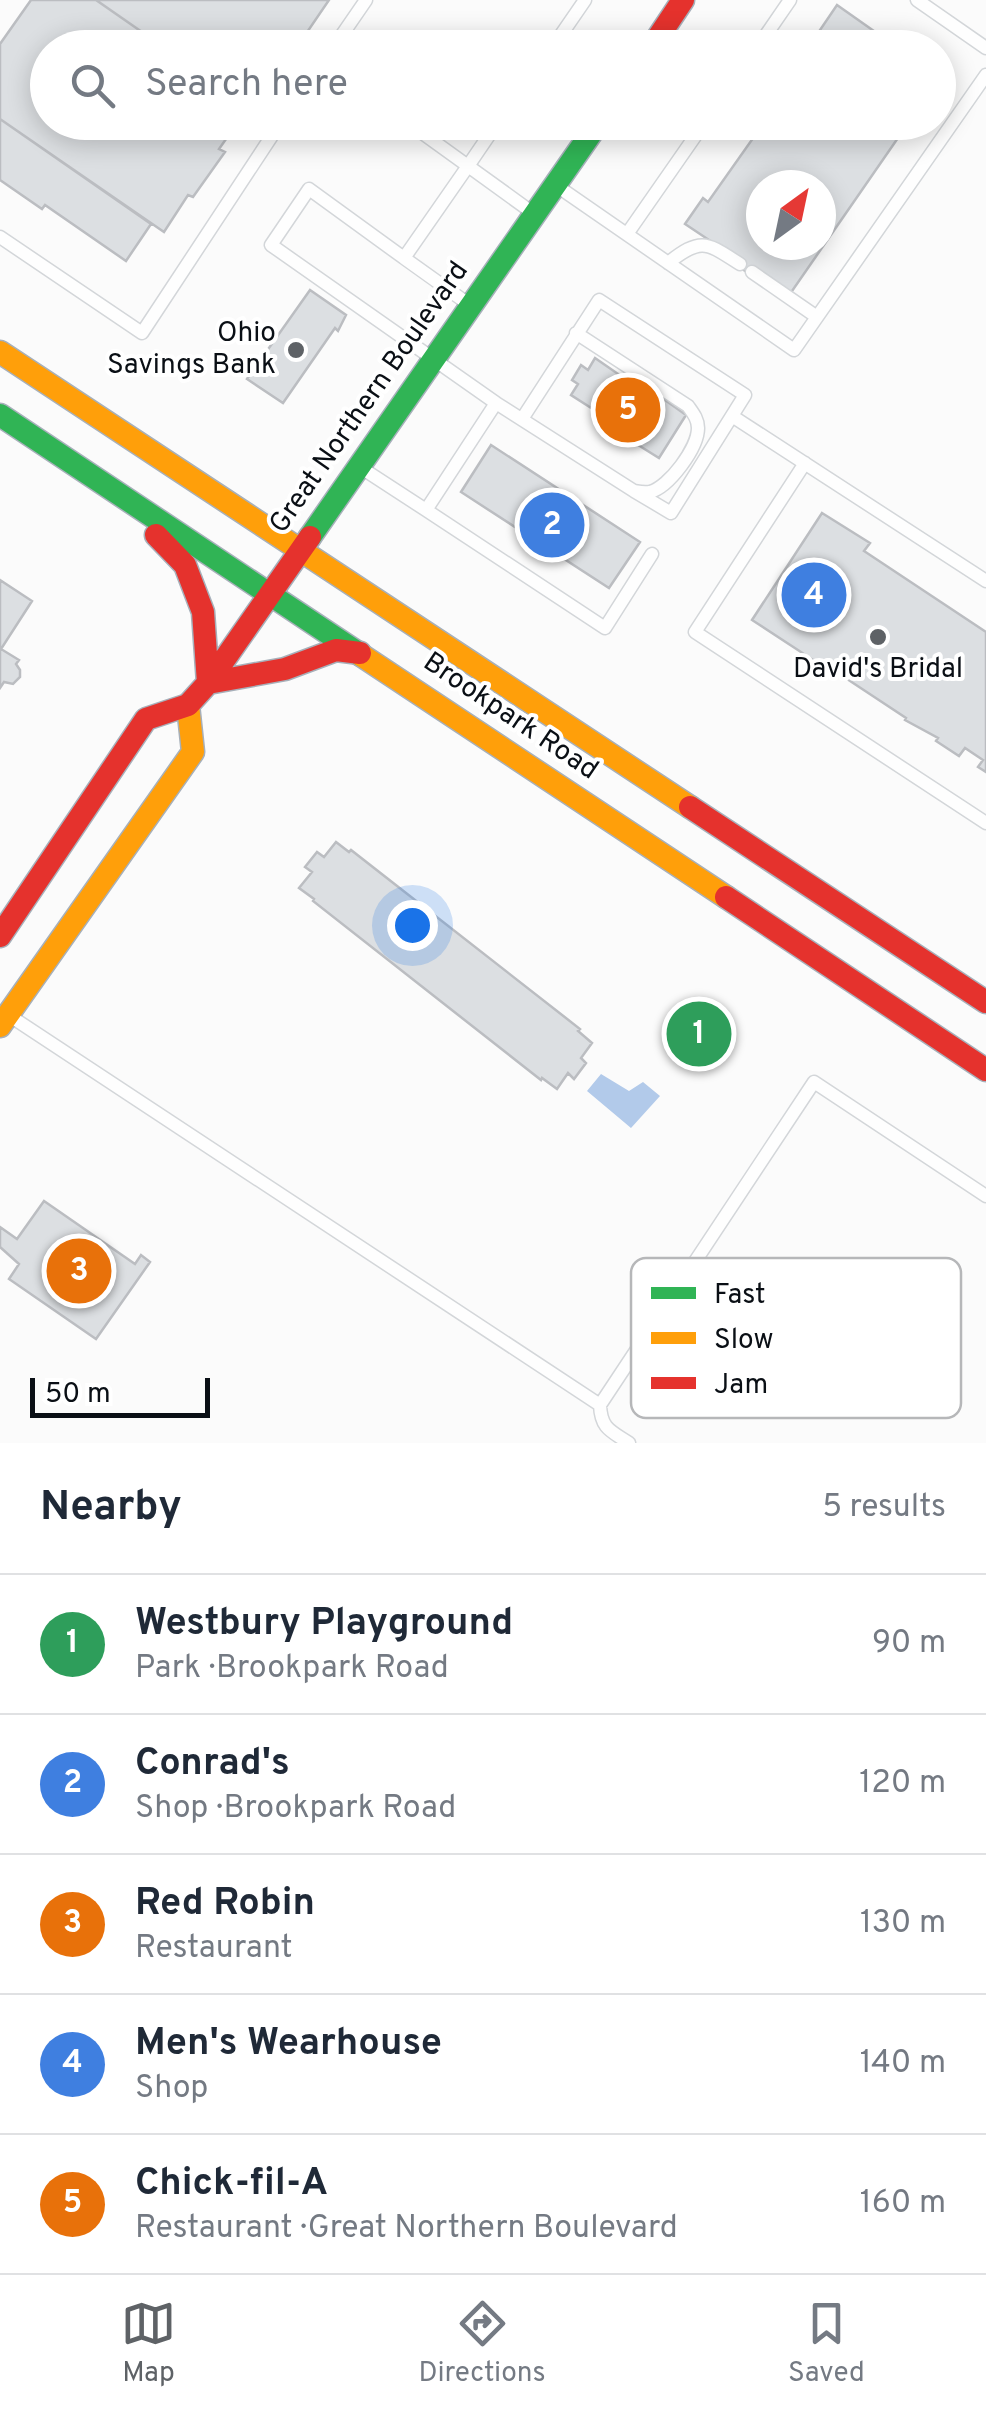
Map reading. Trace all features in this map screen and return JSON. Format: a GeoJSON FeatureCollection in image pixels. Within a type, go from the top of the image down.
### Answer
{"type":"FeatureCollection","features":[{"type":"Feature","properties":{"kind":"main road"},"geometry":{"type":"LineString","coordinates":[[663,30],[684,0]]}},
{"type":"Feature","properties":{"kind":"main road","name":"Great Northern Boulevard"},"geometry":{"type":"LineString","coordinates":[[0,936],[146,719],[188,705],[208,682],[586,140]]}},
{"type":"Feature","properties":{"kind":"main road","name":"Brookpark Road"},"geometry":{"type":"LineString","coordinates":[[0,352],[986,1002]]}},
{"type":"Feature","properties":{"kind":"main road","name":"Brookpark Road"},"geometry":{"type":"LineString","coordinates":[[0,415],[986,1070]]}},
{"type":"Feature","properties":{"kind":"main road"},"geometry":{"type":"LineString","coordinates":[[105,483],[185,566],[203,612],[208,682],[284,669],[336,650],[360,652]]}},
{"type":"Feature","properties":{"kind":"main road"},"geometry":{"type":"LineString","coordinates":[[4,1020],[193,752],[188,705]]}},
{"type":"Feature","properties":{"kind":"lane"},"geometry":{"type":"LineString","coordinates":[[345,30],[366,0]]}},
{"type":"Feature","properties":{"kind":"lane"},"geometry":{"type":"LineString","coordinates":[[564,30],[585,0]]}},
{"type":"Feature","properties":{"kind":"lane"},"geometry":{"type":"LineString","coordinates":[[769,30],[790,0]]}},
{"type":"Feature","properties":{"kind":"lane"},"geometry":{"type":"LineString","coordinates":[[917,0],[986,48]]}},
{"type":"Feature","properties":{"kind":"lane"},"geometry":{"type":"LineString","coordinates":[[956,118],[986,75]]}},
{"type":"Feature","properties":{"kind":"lane"},"geometry":{"type":"LineString","coordinates":[[0,237],[142,333],[270,140]]}},
{"type":"Feature","properties":{"kind":"lane"},"geometry":{"type":"LineString","coordinates":[[433,140],[536,214]]}},
{"type":"Feature","properties":{"kind":"lane"},"geometry":{"type":"LineString","coordinates":[[404,258],[486,140]]}},
{"type":"Feature","properties":{"kind":"lane"},"geometry":{"type":"LineString","coordinates":[[627,234],[692,140]]}},
{"type":"Feature","properties":{"kind":"lane"},"geometry":{"type":"LineString","coordinates":[[556,185],[794,350],[941,140]]}},
{"type":"Feature","properties":{"kind":"lane"},"geometry":{"type":"LineString","coordinates":[[471,306],[309,189],[272,245],[496,403],[672,513],[746,395],[598,300],[522,419]]}},
{"type":"Feature","properties":{"kind":"lane"},"geometry":{"type":"LineString","coordinates":[[668,262],[683,250],[712,246],[817,317]]}},
{"type":"Feature","properties":{"kind":"lane"},"geometry":{"type":"LineString","coordinates":[[576,333],[688,406],[696,416],[696,441],[673,476],[659,488],[646,493],[634,491]]}},
{"type":"Feature","properties":{"kind":"lane"},"geometry":{"type":"LineString","coordinates":[[426,510],[496,403]]}},
{"type":"Feature","properties":{"kind":"lane"},"geometry":{"type":"LineString","coordinates":[[732,416],[986,581]]}},
{"type":"Feature","properties":{"kind":"lane"},"geometry":{"type":"LineString","coordinates":[[805,462],[695,632],[986,823]]}},
{"type":"Feature","properties":{"kind":"lane"},"geometry":{"type":"LineString","coordinates":[[360,467],[605,628],[652,554]]}},
{"type":"Feature","properties":{"kind":"lane"},"geometry":{"type":"LineString","coordinates":[[4,1020],[600,1405]]}},
{"type":"Feature","properties":{"kind":"lane"},"geometry":{"type":"LineString","coordinates":[[697,1258],[814,1082],[986,1196]]}},
{"type":"Feature","properties":{"kind":"lane"},"geometry":{"type":"LineString","coordinates":[[630,1443],[606,1427],[600,1419],[600,1405],[631,1358]]}},
{"type":"Feature","properties":{"kind":"shaded area"},"geometry":{"type":"Polygon","coordinates":[[[695,1004],[730,1030],[703,1065],[668,1038],[695,1004]]]}},
{"type":"Feature","properties":{"kind":"water"},"geometry":{"type":"Polygon","coordinates":[[[601,1074],[629,1091],[643,1082],[660,1096],[631,1128],[587,1091],[601,1074]]]}},
{"type":"Feature","properties":{"kind":"building"},"geometry":{"type":"Polygon","coordinates":[[[31,0],[96,0],[139,30],[30,30],[30,140],[0,119],[0,44],[31,0]]]}},
{"type":"Feature","properties":{"kind":"building"},"geometry":{"type":"Polygon","coordinates":[[[96,0],[329,0],[309,30],[139,30],[96,0]]]}},
{"type":"Feature","properties":{"kind":"building"},"geometry":{"type":"Polygon","coordinates":[[[837,5],[872,30],[820,30],[837,5]]]}},
{"type":"Feature","properties":{"kind":"building"},"geometry":{"type":"Polygon","coordinates":[[[0,119],[151,224],[126,261],[45,205],[42,209],[0,180],[0,119]]]}},
{"type":"Feature","properties":{"kind":"building"},"geometry":{"type":"Polygon","coordinates":[[[30,140],[225,140],[219,149],[225,152],[193,197],[188,195],[164,232],[30,140]]]}},
{"type":"Feature","properties":{"kind":"building"},"geometry":{"type":"Polygon","coordinates":[[[752,140],[897,140],[836,228],[836,170],[746,170],[746,260],[814,260],[790,294],[739,267],[742,262],[685,224],[703,198],[708,202],[752,140]]]}},
{"type":"Feature","properties":{"kind":"building"},"geometry":{"type":"Polygon","coordinates":[[[310,290],[346,315],[283,403],[247,379],[310,290]]]}},
{"type":"Feature","properties":{"kind":"building"},"geometry":{"type":"Polygon","coordinates":[[[595,358],[686,415],[659,458],[595,418],[599,413],[571,395],[578,384],[572,380],[581,365],[588,370],[595,358]]]}},
{"type":"Feature","properties":{"kind":"building"},"geometry":{"type":"Polygon","coordinates":[[[491,445],[640,542],[609,588],[461,492],[491,445]]]}},
{"type":"Feature","properties":{"kind":"building"},"geometry":{"type":"Polygon","coordinates":[[[822,513],[870,543],[864,551],[986,632],[986,772],[978,767],[983,760],[965,748],[959,756],[936,741],[938,738],[752,620],[822,513]]]}},
{"type":"Feature","properties":{"kind":"building"},"geometry":{"type":"Polygon","coordinates":[[[0,580],[32,601],[1,649],[19,660],[16,664],[20,677],[13,684],[4,682],[0,688],[0,580]]]}},
{"type":"Feature","properties":{"kind":"building"},"geometry":{"type":"Polygon","coordinates":[[[336,842],[580,1029],[592,1043],[581,1058],[586,1063],[574,1079],[568,1073],[557,1089],[541,1080],[299,888],[312,872],[305,867],[317,852],[324,857],[336,842]]]}},
{"type":"Feature","properties":{"kind":"building"},"geometry":{"type":"Polygon","coordinates":[[[44,1201],[135,1264],[141,1255],[150,1262],[96,1339],[9,1279],[19,1264],[0,1247],[0,1227],[17,1239],[44,1201]]]}},
{"type":"Feature","properties":{"kind":"traffic: fast"},"geometry":{"type":"LineString","coordinates":[[310,537],[586,140]]}},
{"type":"Feature","properties":{"kind":"traffic: fast"},"geometry":{"type":"LineString","coordinates":[[0,415],[361,655]]}},
{"type":"Feature","properties":{"kind":"traffic: slow"},"geometry":{"type":"LineString","coordinates":[[0,352],[690,807]]}},
{"type":"Feature","properties":{"kind":"traffic: slow"},"geometry":{"type":"LineString","coordinates":[[361,655],[726,897]]}},
{"type":"Feature","properties":{"kind":"traffic: slow"},"geometry":{"type":"LineString","coordinates":[[0,1026],[193,752],[188,705]]}},
{"type":"Feature","properties":{"kind":"traffic: jam"},"geometry":{"type":"LineString","coordinates":[[663,30],[683,0]]}},
{"type":"Feature","properties":{"kind":"traffic: jam"},"geometry":{"type":"LineString","coordinates":[[156,535],[185,565],[203,612],[208,683]]}},
{"type":"Feature","properties":{"kind":"traffic: jam"},"geometry":{"type":"LineString","coordinates":[[0,936],[146,719],[188,705],[208,683],[310,537]]}},
{"type":"Feature","properties":{"kind":"traffic: jam"},"geometry":{"type":"LineString","coordinates":[[208,683],[285,669],[336,650],[360,653]]}},
{"type":"Feature","properties":{"kind":"traffic: jam"},"geometry":{"type":"LineString","coordinates":[[690,807],[986,1002]]}},
{"type":"Feature","properties":{"kind":"traffic: jam"},"geometry":{"type":"LineString","coordinates":[[726,897],[986,1070]]}},
{"type":"Feature","properties":{"kind":"place","name":"Ohio Savings Bank"},"geometry":{"type":"Point","coordinates":[296,350]}},
{"type":"Feature","properties":{"kind":"place","name":"Chick-fil-A"},"geometry":{"type":"Point","coordinates":[628,410]}},
{"type":"Feature","properties":{"kind":"place","name":"Conrad's"},"geometry":{"type":"Point","coordinates":[552,525]}},
{"type":"Feature","properties":{"kind":"place","name":"Men's Wearhouse"},"geometry":{"type":"Point","coordinates":[814,595]}},
{"type":"Feature","properties":{"kind":"place","name":"David's Bridal"},"geometry":{"type":"Point","coordinates":[878,637]}},
{"type":"Feature","properties":{"kind":"place","name":"Westbury Playground"},"geometry":{"type":"Point","coordinates":[699,1034]}},
{"type":"Feature","properties":{"kind":"place","name":"Red Robin"},"geometry":{"type":"Point","coordinates":[79,1271]}}]}
